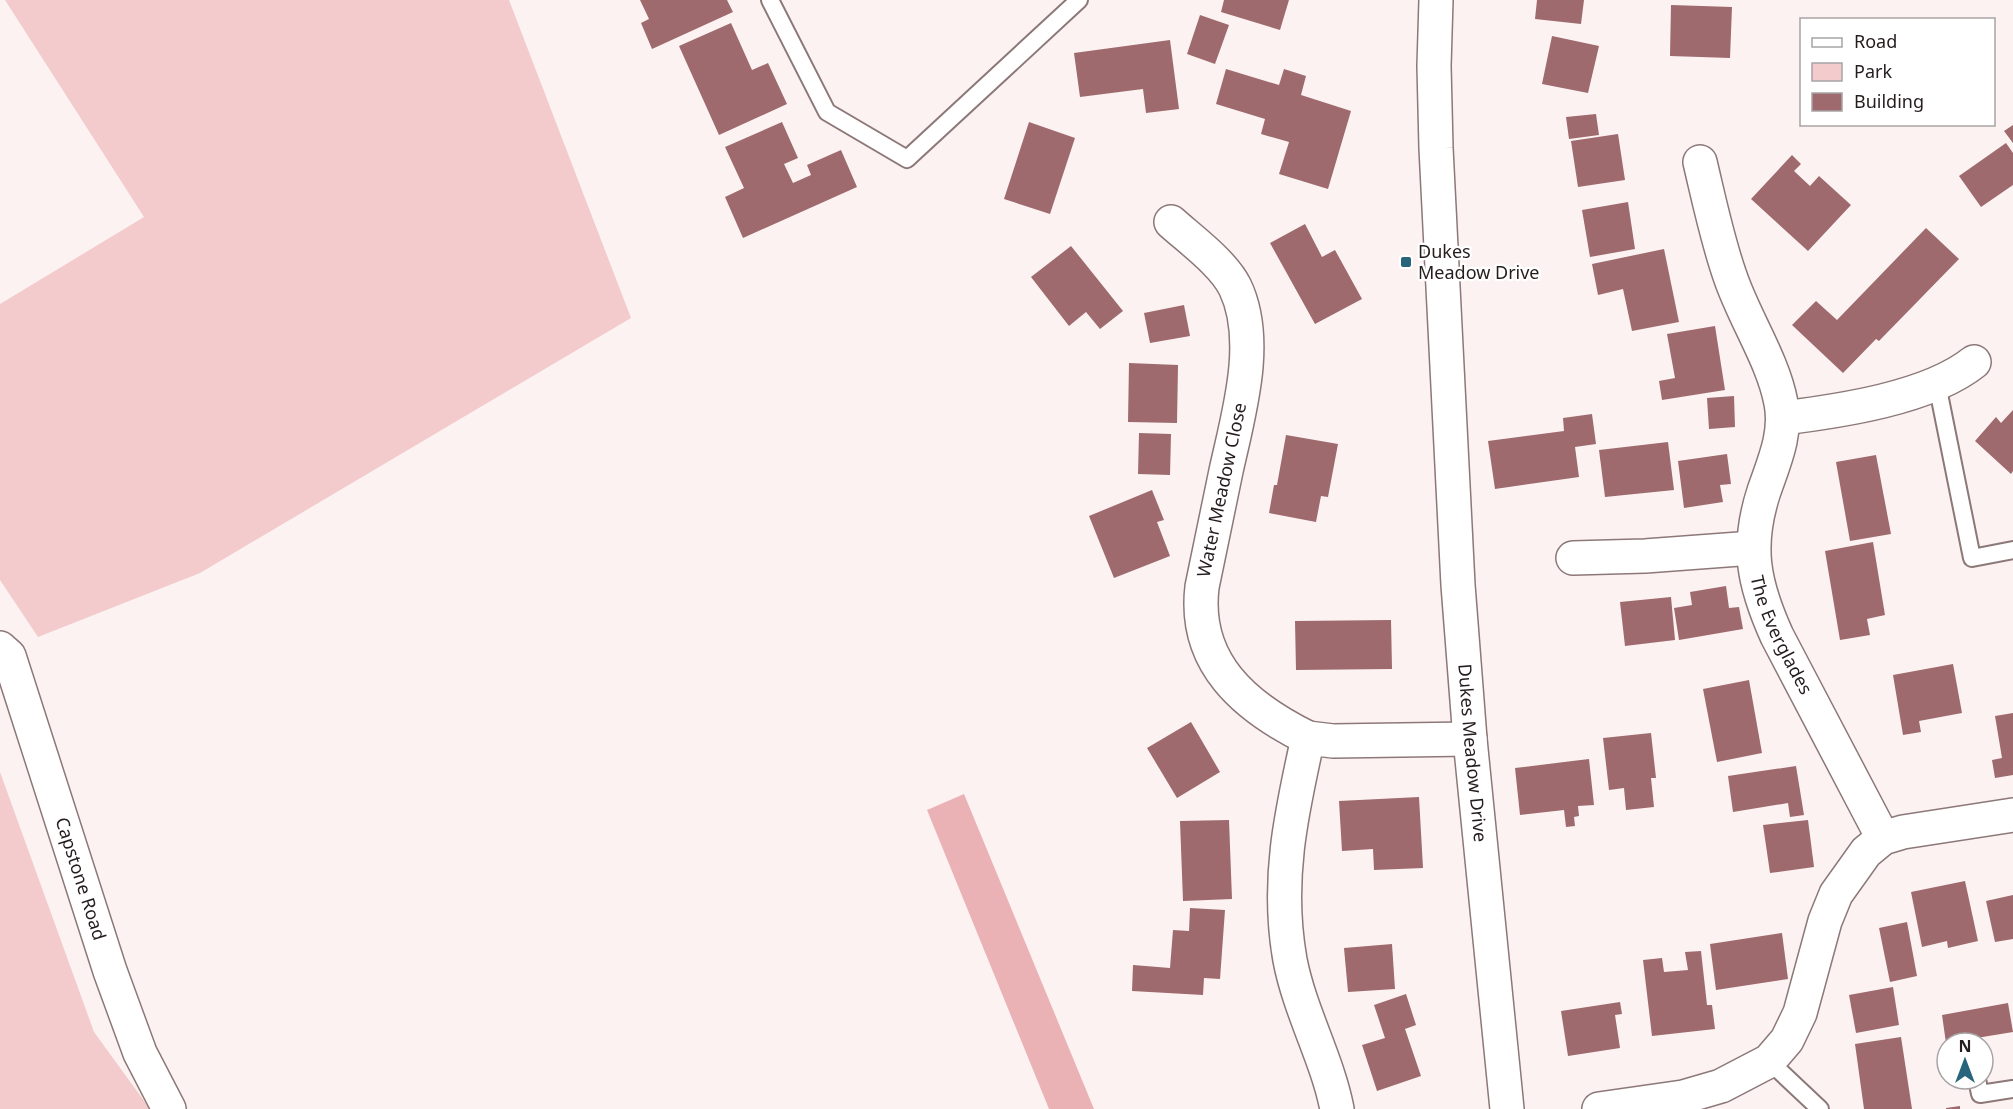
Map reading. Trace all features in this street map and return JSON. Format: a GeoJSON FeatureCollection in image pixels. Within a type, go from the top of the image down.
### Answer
{"type":"FeatureCollection","features":[{"type":"Feature","properties":{"kind":"street","name":"Dukes Meadow Drive"},"geometry":{"type":"LineString","coordinates":[[1436,0],[1434,66],[1436,148],[1457,573],[1470,739],[1507,1109]]}},
{"type":"Feature","properties":{"kind":"street","name":"The Everglades"},"geometry":{"type":"LineString","coordinates":[[1700,162],[1730,277],[1774,378],[1781,401],[1782,434],[1755,523],[1753,548],[1756,577],[1764,608],[1883,838]]}},
{"type":"Feature","properties":{"kind":"street","name":"Water Meadow Close"},"geometry":{"type":"LineString","coordinates":[[1172,222],[1229,277],[1242,304],[1245,321],[1247,345],[1243,384],[1200,602],[1203,635],[1210,654],[1221,672],[1263,713],[1308,738],[1333,741],[1470,739]]}},
{"type":"Feature","properties":{"kind":"street"},"geometry":{"type":"LineString","coordinates":[[1783,418],[1845,409],[1937,384],[1959,374],[1974,362]]}},
{"type":"Feature","properties":{"kind":"street"},"geometry":{"type":"LineString","coordinates":[[1572,558],[1645,556],[1753,548]]}},
{"type":"Feature","properties":{"kind":"street","name":"Capstone Road"},"geometry":{"type":"LineString","coordinates":[[0,648],[9,656],[110,971],[140,1053],[170,1109]]}},
{"type":"Feature","properties":{"kind":"street"},"geometry":{"type":"LineString","coordinates":[[1308,738],[1287,839],[1284,904],[1290,961],[1311,1032],[1334,1091],[1337,1109]]}},
{"type":"Feature","properties":{"kind":"street"},"geometry":{"type":"LineString","coordinates":[[1599,1109],[1683,1097],[1721,1086],[1769,1061],[1786,1040],[1800,1013],[1825,921],[1836,894],[1866,852],[1883,838],[1903,832],[2013,815]]}},
{"type":"Feature","properties":{"kind":"lane"},"geometry":{"type":"LineString","coordinates":[[770,0],[827,112],[908,159],[1079,0]]}},
{"type":"Feature","properties":{"kind":"lane"},"geometry":{"type":"LineString","coordinates":[[1937,384],[1972,558],[2013,550]]}},
{"type":"Feature","properties":{"kind":"lane"},"geometry":{"type":"LineString","coordinates":[[1769,1061],[1820,1109]]}},
{"type":"Feature","properties":{"kind":"lane"},"geometry":{"type":"LineString","coordinates":[[1979,1091],[1980,1094],[2013,1089]]}},
{"type":"Feature","properties":{"kind":"green space"},"geometry":{"type":"Polygon","coordinates":[[[5,0],[509,0],[631,318],[200,573],[38,637],[0,580],[0,304],[144,217],[5,0]]]}},
{"type":"Feature","properties":{"kind":"green space"},"geometry":{"type":"Polygon","coordinates":[[[0,772],[94,1032],[150,1109],[0,1109],[0,772]]]}},
{"type":"Feature","properties":{"kind":"shaded area"},"geometry":{"type":"Polygon","coordinates":[[[964,794],[1094,1109],[1049,1109],[927,810],[964,794]]]}},
{"type":"Feature","properties":{"kind":"building"},"geometry":{"type":"Polygon","coordinates":[[[640,0],[727,0],[733,12],[652,49],[641,23],[649,19],[640,0]]]}},
{"type":"Feature","properties":{"kind":"building"},"geometry":{"type":"Polygon","coordinates":[[[1224,0],[1289,0],[1280,30],[1221,12],[1224,0]]]}},
{"type":"Feature","properties":{"kind":"building"},"geometry":{"type":"Polygon","coordinates":[[[1537,0],[1584,0],[1581,24],[1535,19],[1537,0]]]}},
{"type":"Feature","properties":{"kind":"building"},"geometry":{"type":"Polygon","coordinates":[[[1671,5],[1732,7],[1730,58],[1670,56],[1671,5]]]}},
{"type":"Feature","properties":{"kind":"building"},"geometry":{"type":"Polygon","coordinates":[[[1200,15],[1229,25],[1215,64],[1187,54],[1200,15]]]}},
{"type":"Feature","properties":{"kind":"building"},"geometry":{"type":"Polygon","coordinates":[[[731,23],[752,70],[768,63],[787,104],[719,135],[679,46],[731,23]]]}},
{"type":"Feature","properties":{"kind":"building"},"geometry":{"type":"Polygon","coordinates":[[[1552,36],[1599,46],[1588,93],[1542,84],[1552,36]]]}},
{"type":"Feature","properties":{"kind":"building"},"geometry":{"type":"Polygon","coordinates":[[[1170,40],[1179,109],[1146,113],[1143,89],[1080,97],[1074,53],[1170,40]]]}},
{"type":"Feature","properties":{"kind":"building"},"geometry":{"type":"Polygon","coordinates":[[[1226,69],[1279,85],[1284,69],[1306,76],[1301,95],[1351,111],[1328,189],[1279,174],[1289,142],[1261,134],[1265,119],[1216,104],[1226,69]]]}},
{"type":"Feature","properties":{"kind":"building"},"geometry":{"type":"Polygon","coordinates":[[[1596,114],[1599,135],[1569,139],[1566,117],[1596,114]]]}},
{"type":"Feature","properties":{"kind":"building"},"geometry":{"type":"Polygon","coordinates":[[[782,122],[798,158],[784,164],[793,183],[811,175],[807,165],[841,150],[857,187],[743,238],[725,197],[744,188],[725,147],[782,122]]]}},
{"type":"Feature","properties":{"kind":"building"},"geometry":{"type":"Polygon","coordinates":[[[1029,122],[1075,138],[1050,214],[1004,199],[1029,122]]]}},
{"type":"Feature","properties":{"kind":"building"},"geometry":{"type":"Polygon","coordinates":[[[2013,125],[2013,143],[2004,131],[2013,125]]]}},
{"type":"Feature","properties":{"kind":"building"},"geometry":{"type":"Polygon","coordinates":[[[1618,134],[1625,180],[1578,187],[1571,141],[1618,134]]]}},
{"type":"Feature","properties":{"kind":"building"},"geometry":{"type":"Polygon","coordinates":[[[2006,143],[2013,153],[2013,185],[1981,207],[1959,176],[2006,143]]]}},
{"type":"Feature","properties":{"kind":"building"},"geometry":{"type":"Polygon","coordinates":[[[1792,155],[1801,164],[1794,171],[1810,186],[1819,176],[1851,205],[1808,251],[1751,199],[1792,155]]]}},
{"type":"Feature","properties":{"kind":"building"},"geometry":{"type":"Polygon","coordinates":[[[1628,202],[1635,249],[1590,257],[1582,210],[1628,202]]]}},
{"type":"Feature","properties":{"kind":"building"},"geometry":{"type":"Polygon","coordinates":[[[1305,224],[1322,257],[1335,250],[1362,299],[1315,324],[1270,243],[1305,224]]]}},
{"type":"Feature","properties":{"kind":"building"},"geometry":{"type":"Polygon","coordinates":[[[1926,228],[1959,259],[1879,341],[1876,339],[1843,373],[1792,325],[1816,301],[1837,320],[1926,228]]]}},
{"type":"Feature","properties":{"kind":"building"},"geometry":{"type":"Polygon","coordinates":[[[1071,246],[1123,311],[1100,329],[1086,312],[1069,326],[1031,277],[1071,246]]]}},
{"type":"Feature","properties":{"kind":"building"},"geometry":{"type":"Polygon","coordinates":[[[1664,249],[1679,322],[1632,331],[1623,289],[1598,295],[1592,264],[1664,249]]]}},
{"type":"Feature","properties":{"kind":"building"},"geometry":{"type":"Polygon","coordinates":[[[1184,305],[1190,336],[1150,343],[1144,313],[1184,305]]]}},
{"type":"Feature","properties":{"kind":"building"},"geometry":{"type":"Polygon","coordinates":[[[1715,326],[1725,390],[1662,400],[1659,381],[1675,378],[1667,334],[1715,326]]]}},
{"type":"Feature","properties":{"kind":"building"},"geometry":{"type":"Polygon","coordinates":[[[1129,363],[1178,365],[1177,423],[1128,422],[1129,363]]]}},
{"type":"Feature","properties":{"kind":"building"},"geometry":{"type":"Polygon","coordinates":[[[1734,396],[1735,427],[1709,429],[1707,398],[1734,396]]]}},
{"type":"Feature","properties":{"kind":"building"},"geometry":{"type":"Polygon","coordinates":[[[2013,410],[2013,471],[2011,474],[1975,441],[1996,417],[2001,423],[2013,410]]]}},
{"type":"Feature","properties":{"kind":"building"},"geometry":{"type":"Polygon","coordinates":[[[1592,414],[1596,444],[1575,447],[1579,477],[1495,489],[1488,441],[1564,431],[1563,418],[1592,414]]]}},
{"type":"Feature","properties":{"kind":"building"},"geometry":{"type":"Polygon","coordinates":[[[1139,433],[1171,434],[1170,475],[1138,474],[1139,433]]]}},
{"type":"Feature","properties":{"kind":"building"},"geometry":{"type":"Polygon","coordinates":[[[1286,435],[1338,444],[1328,497],[1321,496],[1316,522],[1269,513],[1274,485],[1277,485],[1286,435]]]}},
{"type":"Feature","properties":{"kind":"building"},"geometry":{"type":"Polygon","coordinates":[[[1668,442],[1674,490],[1605,497],[1599,450],[1668,442]]]}},
{"type":"Feature","properties":{"kind":"building"},"geometry":{"type":"Polygon","coordinates":[[[1727,454],[1731,484],[1720,485],[1723,502],[1684,508],[1678,461],[1727,454]]]}},
{"type":"Feature","properties":{"kind":"building"},"geometry":{"type":"Polygon","coordinates":[[[1876,455],[1891,534],[1850,541],[1836,462],[1876,455]]]}},
{"type":"Feature","properties":{"kind":"building"},"geometry":{"type":"Polygon","coordinates":[[[1152,490],[1164,520],[1157,522],[1170,556],[1114,578],[1089,516],[1152,490]]]}},
{"type":"Feature","properties":{"kind":"building"},"geometry":{"type":"Polygon","coordinates":[[[1873,542],[1885,615],[1867,619],[1870,635],[1840,640],[1825,551],[1873,542]]]}},
{"type":"Feature","properties":{"kind":"building"},"geometry":{"type":"Polygon","coordinates":[[[1726,586],[1729,608],[1739,607],[1743,629],[1679,640],[1674,608],[1692,605],[1690,592],[1726,586]]]}},
{"type":"Feature","properties":{"kind":"building"},"geometry":{"type":"Polygon","coordinates":[[[1671,597],[1675,640],[1625,646],[1620,602],[1671,597]]]}},
{"type":"Feature","properties":{"kind":"building"},"geometry":{"type":"Polygon","coordinates":[[[1391,620],[1392,669],[1296,670],[1295,621],[1391,620]]]}},
{"type":"Feature","properties":{"kind":"building"},"geometry":{"type":"Polygon","coordinates":[[[1953,664],[1962,713],[1919,721],[1921,732],[1903,735],[1893,675],[1953,664]]]}},
{"type":"Feature","properties":{"kind":"building"},"geometry":{"type":"Polygon","coordinates":[[[1749,680],[1762,753],[1717,762],[1703,689],[1749,680]]]}},
{"type":"Feature","properties":{"kind":"building"},"geometry":{"type":"Polygon","coordinates":[[[2013,713],[2013,775],[1995,778],[1992,760],[2002,758],[1995,716],[2013,713]]]}},
{"type":"Feature","properties":{"kind":"building"},"geometry":{"type":"Polygon","coordinates":[[[1191,722],[1220,772],[1177,798],[1147,748],[1191,722]]]}},
{"type":"Feature","properties":{"kind":"building"},"geometry":{"type":"Polygon","coordinates":[[[1651,733],[1656,778],[1651,778],[1654,807],[1626,810],[1624,788],[1609,790],[1603,738],[1651,733]]]}},
{"type":"Feature","properties":{"kind":"building"},"geometry":{"type":"Polygon","coordinates":[[[1589,759],[1594,805],[1578,806],[1579,816],[1574,817],[1575,826],[1566,827],[1564,810],[1520,815],[1515,768],[1589,759]]]}},
{"type":"Feature","properties":{"kind":"building"},"geometry":{"type":"Polygon","coordinates":[[[1796,766],[1804,815],[1790,817],[1788,803],[1733,812],[1728,776],[1796,766]]]}},
{"type":"Feature","properties":{"kind":"building"},"geometry":{"type":"Polygon","coordinates":[[[1419,797],[1423,868],[1374,870],[1373,849],[1342,851],[1339,801],[1419,797]]]}},
{"type":"Feature","properties":{"kind":"building"},"geometry":{"type":"Polygon","coordinates":[[[1229,820],[1232,899],[1183,901],[1180,821],[1229,820]]]}},
{"type":"Feature","properties":{"kind":"building"},"geometry":{"type":"Polygon","coordinates":[[[1808,820],[1814,867],[1770,873],[1763,825],[1808,820]]]}},
{"type":"Feature","properties":{"kind":"building"},"geometry":{"type":"Polygon","coordinates":[[[1965,881],[1978,941],[1948,948],[1947,941],[1922,947],[1911,892],[1965,881]]]}},
{"type":"Feature","properties":{"kind":"building"},"geometry":{"type":"Polygon","coordinates":[[[2013,895],[2013,939],[1995,942],[1986,901],[2013,895]]]}},
{"type":"Feature","properties":{"kind":"building"},"geometry":{"type":"Polygon","coordinates":[[[1190,908],[1225,910],[1220,979],[1204,978],[1203,995],[1132,991],[1133,965],[1170,968],[1173,930],[1189,931],[1190,908]]]}},
{"type":"Feature","properties":{"kind":"building"},"geometry":{"type":"Polygon","coordinates":[[[1907,922],[1917,976],[1890,982],[1879,928],[1907,922]]]}},
{"type":"Feature","properties":{"kind":"building"},"geometry":{"type":"Polygon","coordinates":[[[1782,933],[1788,979],[1716,990],[1710,944],[1782,933]]]}},
{"type":"Feature","properties":{"kind":"building"},"geometry":{"type":"Polygon","coordinates":[[[1392,944],[1395,989],[1348,992],[1344,948],[1392,944]]]}},
{"type":"Feature","properties":{"kind":"building"},"geometry":{"type":"Polygon","coordinates":[[[1701,951],[1707,1005],[1712,1005],[1715,1029],[1652,1036],[1643,960],[1662,958],[1664,972],[1688,970],[1685,952],[1701,951]]]}},
{"type":"Feature","properties":{"kind":"building"},"geometry":{"type":"Polygon","coordinates":[[[1893,987],[1899,1025],[1856,1033],[1849,995],[1893,987]]]}},
{"type":"Feature","properties":{"kind":"building"},"geometry":{"type":"Polygon","coordinates":[[[1406,994],[1416,1025],[1405,1029],[1421,1076],[1377,1091],[1362,1045],[1385,1038],[1374,1005],[1406,994]]]}},
{"type":"Feature","properties":{"kind":"building"},"geometry":{"type":"Polygon","coordinates":[[[1620,1002],[1622,1014],[1615,1015],[1620,1048],[1568,1056],[1561,1011],[1620,1002]]]}},
{"type":"Feature","properties":{"kind":"building"},"geometry":{"type":"Polygon","coordinates":[[[2008,1003],[2013,1032],[1995,1035],[1995,1031],[1944,1031],[1942,1015],[2008,1003]]]}},
{"type":"Feature","properties":{"kind":"building"},"geometry":{"type":"Polygon","coordinates":[[[1901,1037],[1912,1109],[1864,1109],[1855,1044],[1901,1037]]]}},
{"type":"Feature","properties":{"kind":"building"},"geometry":{"type":"Polygon","coordinates":[[[1960,1106],[1960,1109],[1946,1109],[1946,1108],[1960,1106]]]}},
{"type":"Feature","properties":{"kind":"place","name":"Dukes Meadow Drive"},"geometry":{"type":"Point","coordinates":[1406,262]}}]}
